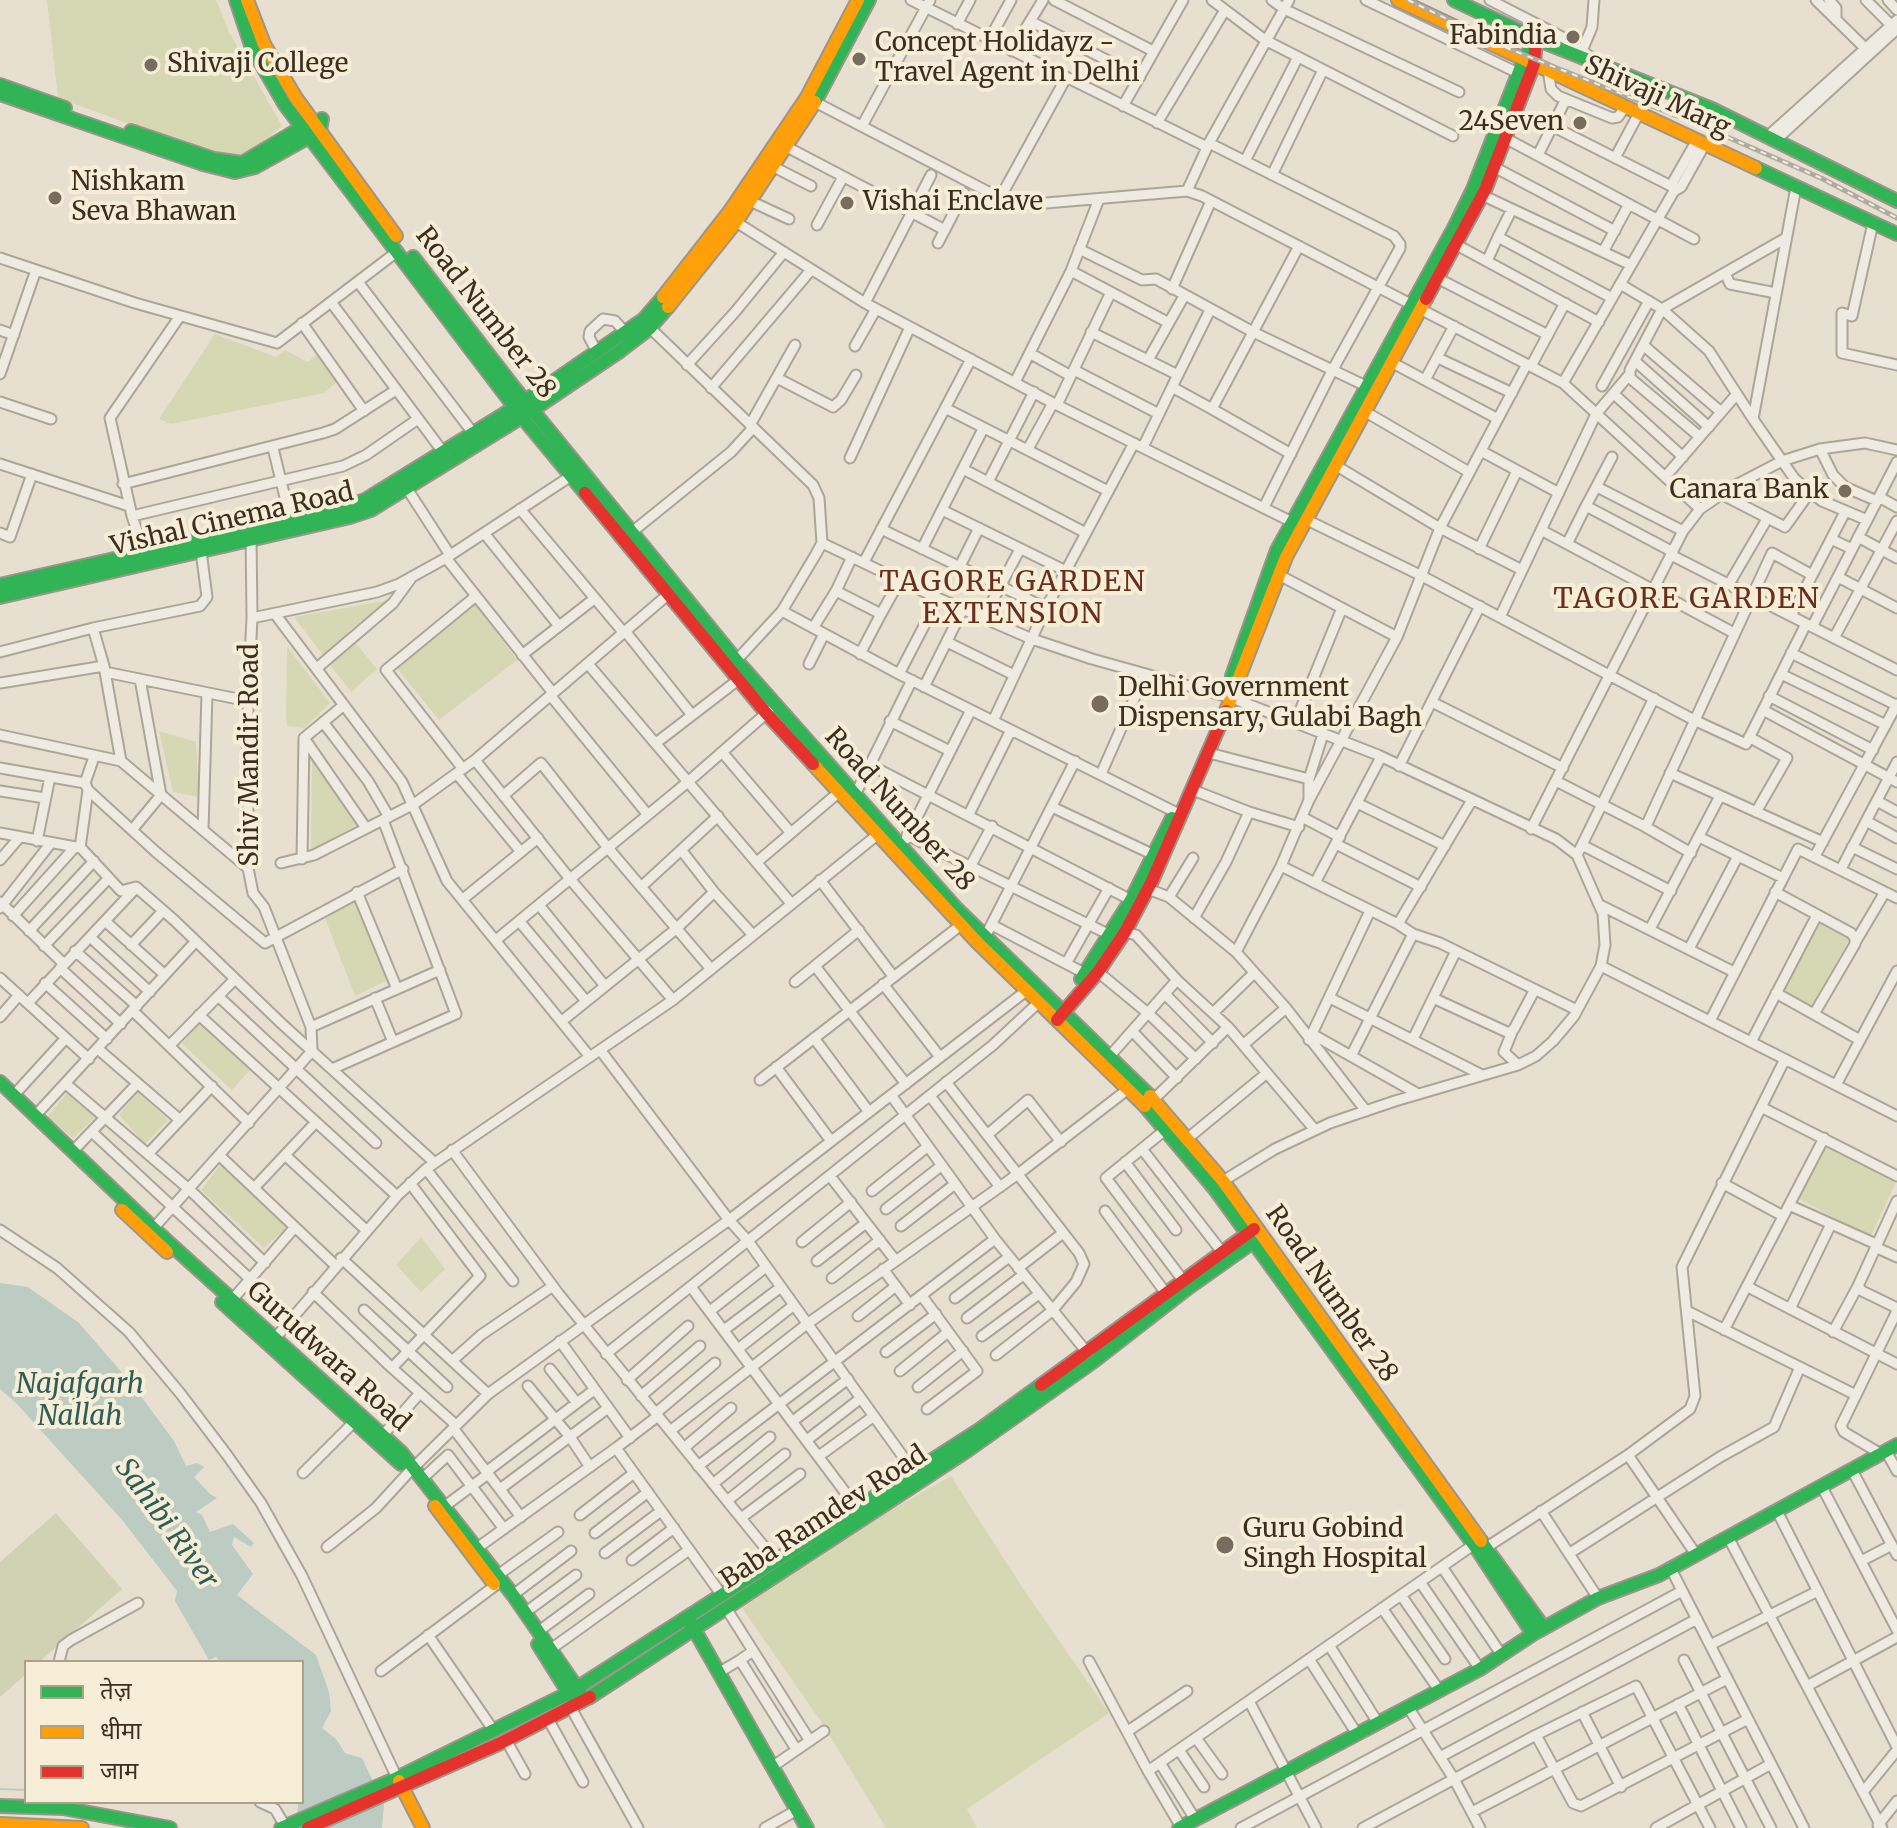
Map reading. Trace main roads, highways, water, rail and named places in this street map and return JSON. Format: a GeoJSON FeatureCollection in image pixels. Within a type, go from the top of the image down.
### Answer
{"type":"FeatureCollection","features":[{"type":"Feature","properties":{"kind":"water","name":"Najafgarh Nallah"},"geometry":{"type":"Polygon","coordinates":[[[0,1283],[28,1287],[79,1323],[131,1383],[174,1441],[186,1466],[197,1463],[204,1467],[194,1477],[217,1498],[196,1512],[202,1515],[210,1532],[233,1524],[254,1543],[251,1547],[234,1537],[232,1545],[253,1574],[237,1595],[316,1655],[329,1692],[331,1711],[322,1728],[336,1739],[345,1753],[362,1758],[384,1805],[382,1828],[296,1828],[297,1804],[304,1804],[304,1660],[218,1660],[216,1657],[209,1660],[175,1601],[177,1591],[123,1521],[0,1389],[0,1283]]]}},
{"type":"Feature","properties":{"kind":"waterway"},"geometry":{"type":"LineString","coordinates":[[0,1789],[24,1790]]}},
{"type":"Feature","properties":{"kind":"railway"},"geometry":{"type":"LineString","coordinates":[[1408,0],[1507,48],[1702,126],[1821,178],[1897,218]]}},
{"type":"Feature","properties":{"kind":"place","name":"Fabindia"},"geometry":{"type":"Point","coordinates":[1573,37]}},
{"type":"Feature","properties":{"kind":"place","name":"Concept Holidayz - Travel Agent in Delhi"},"geometry":{"type":"Point","coordinates":[859,59]}},
{"type":"Feature","properties":{"kind":"place","name":"Shivaji College"},"geometry":{"type":"Point","coordinates":[151,65]}},
{"type":"Feature","properties":{"kind":"place","name":"24Seven"},"geometry":{"type":"Point","coordinates":[1580,123]}},
{"type":"Feature","properties":{"kind":"place","name":"Nishkam Seva Bhawan"},"geometry":{"type":"Point","coordinates":[55,198]}},
{"type":"Feature","properties":{"kind":"place","name":"Vishai Enclave"},"geometry":{"type":"Point","coordinates":[847,203]}},
{"type":"Feature","properties":{"kind":"place","name":"Canara Bank"},"geometry":{"type":"Point","coordinates":[1845,491]}},
{"type":"Feature","properties":{"kind":"place","name":"Delhi Government Dispensary, Gulabi Bagh"},"geometry":{"type":"Point","coordinates":[1100,704]}},
{"type":"Feature","properties":{"kind":"place","name":"Guru Gobind Singh Hospital"},"geometry":{"type":"Point","coordinates":[1225,1545]}},
{"type":"Feature","properties":{"kind":"district","name":"TAGORE GARDEN EXTENSION"},"geometry":{"type":"Point","coordinates":[1013,599]}},
{"type":"Feature","properties":{"kind":"district","name":"TAGORE GARDEN"},"geometry":{"type":"Point","coordinates":[1687,600]}},
{"type":"Feature","properties":{"kind":"water label","name":"Sahibi River"},"geometry":{"type":"Point","coordinates":[166,1524]}}]}
